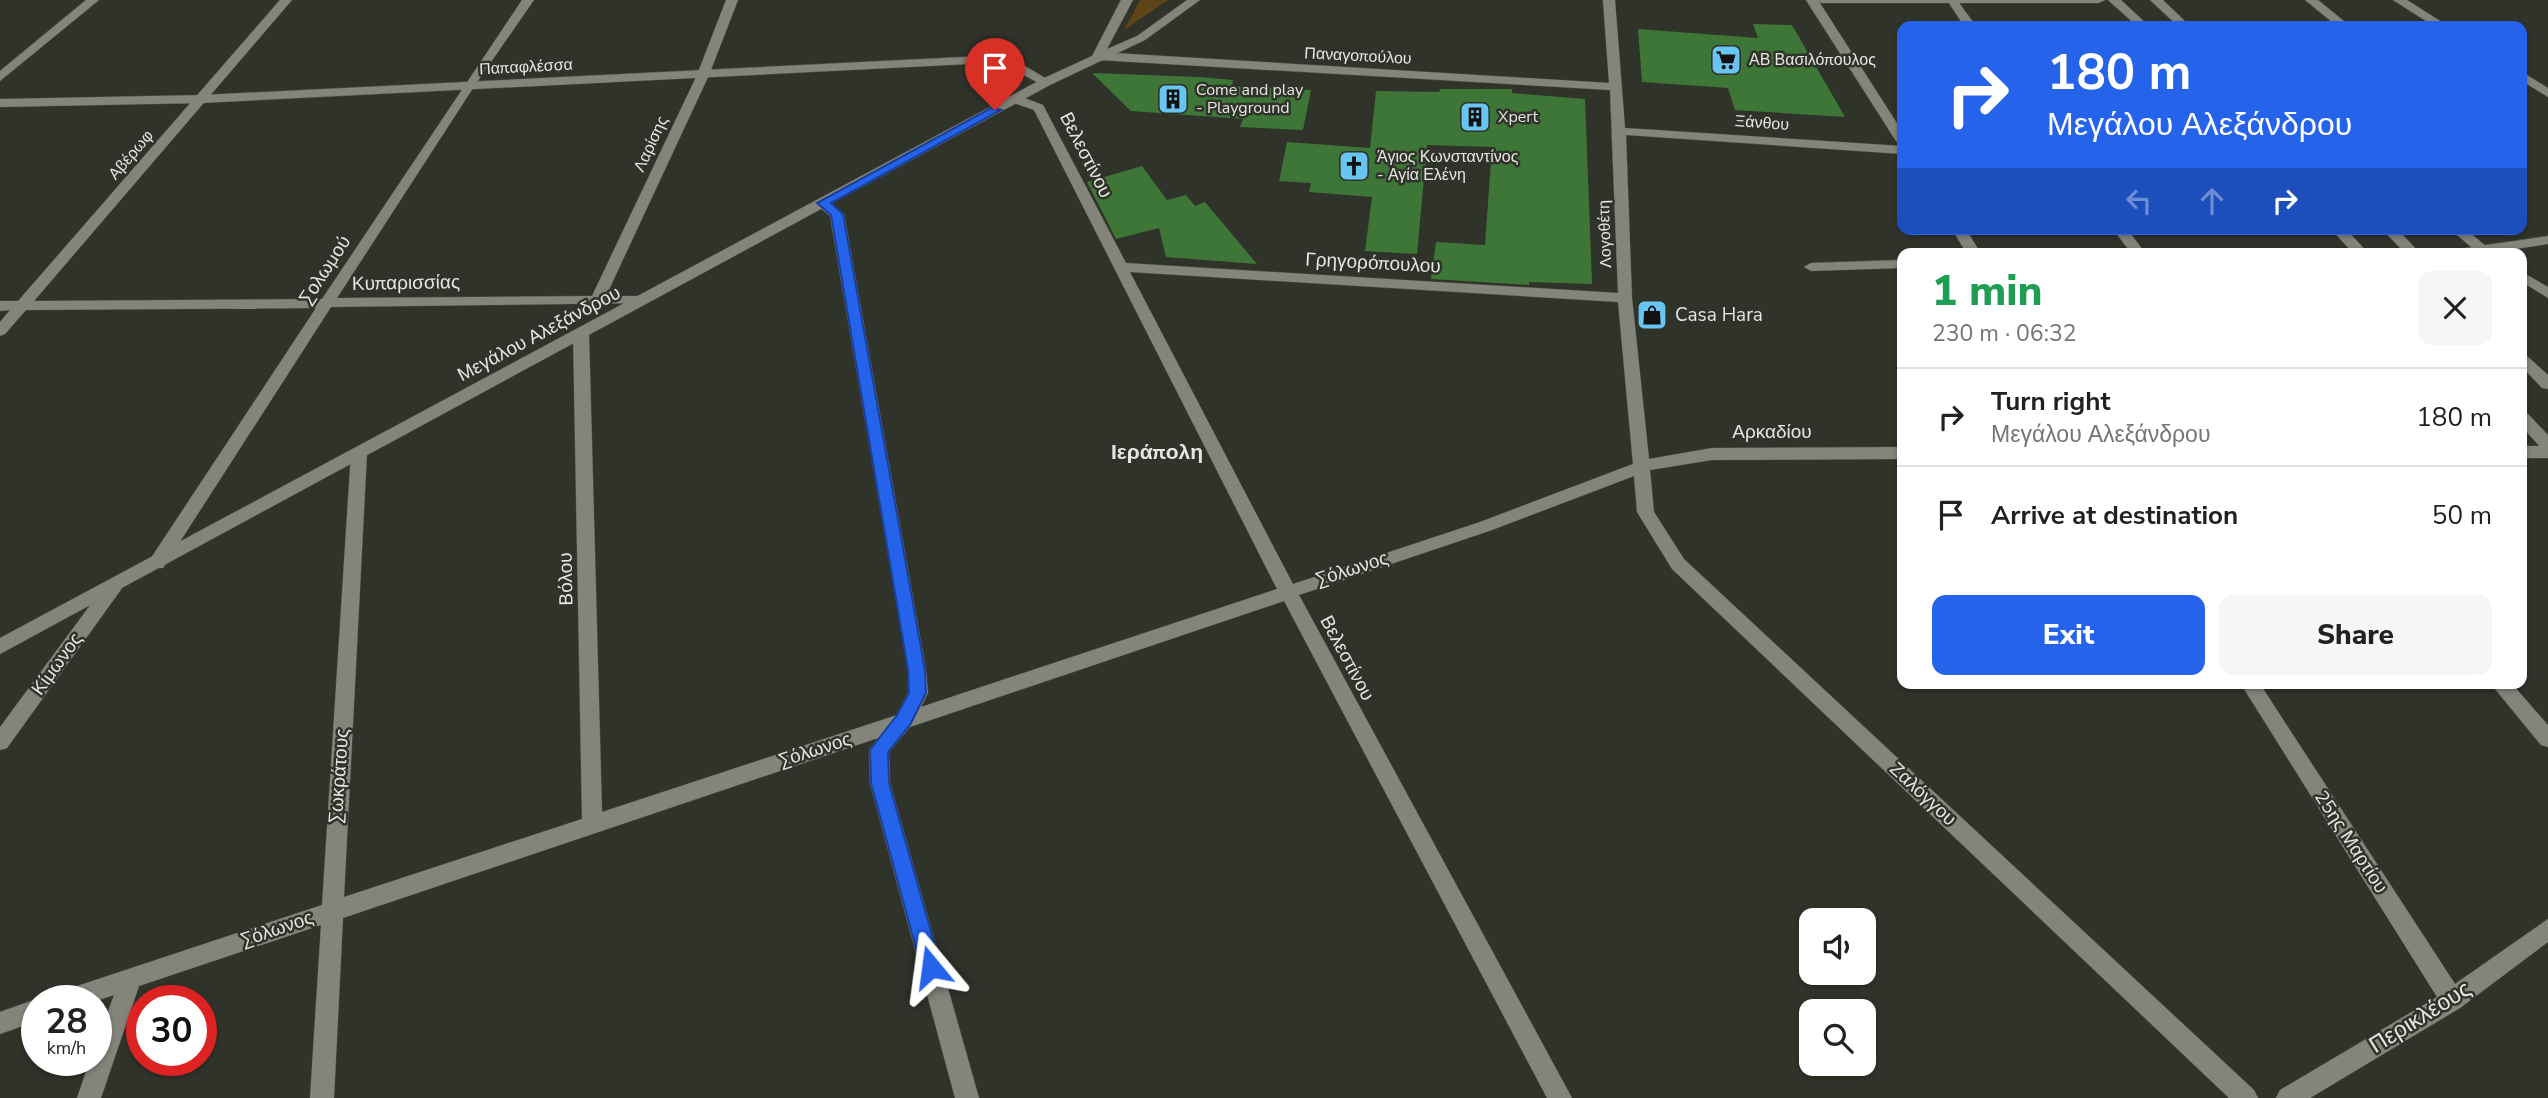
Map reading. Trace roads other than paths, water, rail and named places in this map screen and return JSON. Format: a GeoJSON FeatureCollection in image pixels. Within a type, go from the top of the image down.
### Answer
{"type":"FeatureCollection","features":[{"type":"Feature","properties":{"kind":"street"},"geometry":{"type":"LineString","coordinates":[[0,77],[93,0]]}},
{"type":"Feature","properties":{"kind":"street","name":"Αβέρωφ"},"geometry":{"type":"LineString","coordinates":[[0,331],[286,0]]}},
{"type":"Feature","properties":{"kind":"street","name":"Σολωμού"},"geometry":{"type":"LineString","coordinates":[[157,563],[469,85],[528,0]]}},
{"type":"Feature","properties":{"kind":"street","name":"Λαρίσης"},"geometry":{"type":"LineString","coordinates":[[597,300],[702,75],[732,0]]}},
{"type":"Feature","properties":{"kind":"street"},"geometry":{"type":"LineString","coordinates":[[1098,56],[1127,0]]}},
{"type":"Feature","properties":{"kind":"street","name":"Μεγάλου Αλεξάνδρου"},"geometry":{"type":"LineString","coordinates":[[0,648],[1046,82],[1141,38],[1194,0]]}},
{"type":"Feature","properties":{"kind":"street","name":"Λογοθέτη"},"geometry":{"type":"LineString","coordinates":[[1608,0],[1619,131],[1625,298],[1643,466]]}},
{"type":"Feature","properties":{"kind":"street"},"geometry":{"type":"LineString","coordinates":[[1812,0],[1897,133]]}},
{"type":"Feature","properties":{"kind":"street"},"geometry":{"type":"LineString","coordinates":[[1822,0],[2099,0]]}},
{"type":"Feature","properties":{"kind":"street"},"geometry":{"type":"LineString","coordinates":[[2114,0],[2137,21]]}},
{"type":"Feature","properties":{"kind":"street"},"geometry":{"type":"LineString","coordinates":[[2156,0],[2179,21]]}},
{"type":"Feature","properties":{"kind":"street"},"geometry":{"type":"LineString","coordinates":[[2311,0],[2338,21]]}},
{"type":"Feature","properties":{"kind":"street"},"geometry":{"type":"LineString","coordinates":[[2399,0],[2433,21]]}},
{"type":"Feature","properties":{"kind":"street"},"geometry":{"type":"LineString","coordinates":[[1952,2],[1966,21]]}},
{"type":"Feature","properties":{"kind":"street","name":"Παναγοπούλου"},"geometry":{"type":"LineString","coordinates":[[1098,56],[1616,87]]}},
{"type":"Feature","properties":{"kind":"street","name":"Παπαφλέσσα"},"geometry":{"type":"LineString","coordinates":[[0,103],[202,99],[1004,59],[1046,82]]}},
{"type":"Feature","properties":{"kind":"street"},"geometry":{"type":"LineString","coordinates":[[2527,79],[2548,93]]}},
{"type":"Feature","properties":{"kind":"street","name":"Βελεστίνου"},"geometry":{"type":"LineString","coordinates":[[1015,99],[1039,108],[1286,590],[1560,1098]]}},
{"type":"Feature","properties":{"kind":"street","name":"Ξάνθου"},"geometry":{"type":"LineString","coordinates":[[1619,131],[1897,150]]}},
{"type":"Feature","properties":{"kind":"street"},"geometry":{"type":"LineString","coordinates":[[823,203],[837,214],[916,670],[918,693],[904,720],[879,750],[880,783],[967,1098]]}},
{"type":"Feature","properties":{"kind":"street"},"geometry":{"type":"LineString","coordinates":[[2344,235],[2356,248]]}},
{"type":"Feature","properties":{"kind":"street"},"geometry":{"type":"LineString","coordinates":[[2395,235],[2408,248]]}},
{"type":"Feature","properties":{"kind":"street"},"geometry":{"type":"LineString","coordinates":[[2465,235],[2481,248]]}},
{"type":"Feature","properties":{"kind":"street"},"geometry":{"type":"LineString","coordinates":[[2502,248],[2548,240]]}},
{"type":"Feature","properties":{"kind":"street"},"geometry":{"type":"LineString","coordinates":[[1811,267],[1897,264]]}},
{"type":"Feature","properties":{"kind":"street","name":"Γρηγορόπουλου"},"geometry":{"type":"LineString","coordinates":[[1119,267],[1625,298]]}},
{"type":"Feature","properties":{"kind":"street"},"geometry":{"type":"LineString","coordinates":[[2527,279],[2548,294]]}},
{"type":"Feature","properties":{"kind":"street","name":"Κυπαρισσίας"},"geometry":{"type":"LineString","coordinates":[[0,306],[643,300]]}},
{"type":"Feature","properties":{"kind":"street","name":"Βόλου"},"geometry":{"type":"LineString","coordinates":[[581,333],[592,824]]}},
{"type":"Feature","properties":{"kind":"street"},"geometry":{"type":"LineString","coordinates":[[2527,364],[2548,384]]}},
{"type":"Feature","properties":{"kind":"street"},"geometry":{"type":"LineString","coordinates":[[2527,423],[2548,445]]}},
{"type":"Feature","properties":{"kind":"street"},"geometry":{"type":"LineString","coordinates":[[2527,452],[2548,452]]}},
{"type":"Feature","properties":{"kind":"street","name":"Σωκράτους"},"geometry":{"type":"LineString","coordinates":[[322,1098],[359,453]]}},
{"type":"Feature","properties":{"kind":"street","name":"Αρκαδίου"},"geometry":{"type":"LineString","coordinates":[[1643,466],[1712,454],[1897,453]]}},
{"type":"Feature","properties":{"kind":"street","name":"Σόλωνος"},"geometry":{"type":"LineString","coordinates":[[111,985],[1286,590],[1486,526],[1643,466]]}},
{"type":"Feature","properties":{"kind":"street","name":"Ζαλόγγου"},"geometry":{"type":"LineString","coordinates":[[1643,466],[1646,512],[1678,564],[2246,1098]]}},
{"type":"Feature","properties":{"kind":"street","name":"Κίμωνος"},"geometry":{"type":"LineString","coordinates":[[0,742],[114,586]]}},
{"type":"Feature","properties":{"kind":"street","name":"25ης Μαρτίου"},"geometry":{"type":"LineString","coordinates":[[2253,689],[2452,1000]]}},
{"type":"Feature","properties":{"kind":"street"},"geometry":{"type":"LineString","coordinates":[[2504,689],[2548,739]]}},
{"type":"Feature","properties":{"kind":"street","name":"Περικλέους"},"geometry":{"type":"LineString","coordinates":[[2288,1098],[2452,1000],[2548,929]]}},
{"type":"Feature","properties":{"kind":"street"},"geometry":{"type":"LineString","coordinates":[[89,1098],[131,978]]}},
{"type":"Feature","properties":{"kind":"street"},"geometry":{"type":"LineString","coordinates":[[0,1023],[21,1016]]}},
{"type":"Feature","properties":{"kind":"place","name":"ΑΒ Βασιλόπουλος"},"geometry":{"type":"Point","coordinates":[1726,60]}},
{"type":"Feature","properties":{"kind":"place","name":"Come and play - Playground"},"geometry":{"type":"Point","coordinates":[1173,99]}},
{"type":"Feature","properties":{"kind":"place","name":"Xpert"},"geometry":{"type":"Point","coordinates":[1475,117]}},
{"type":"Feature","properties":{"kind":"place","name":"Άγιος Κωνσταντίνος - Αγία Ελένη"},"geometry":{"type":"Point","coordinates":[1354,166]}},
{"type":"Feature","properties":{"kind":"place","name":"Casa Hara"},"geometry":{"type":"Point","coordinates":[1652,315]}},
{"type":"Feature","properties":{"kind":"district","name":"Ιεράπολη"},"geometry":{"type":"Point","coordinates":[1157,452]}}]}
